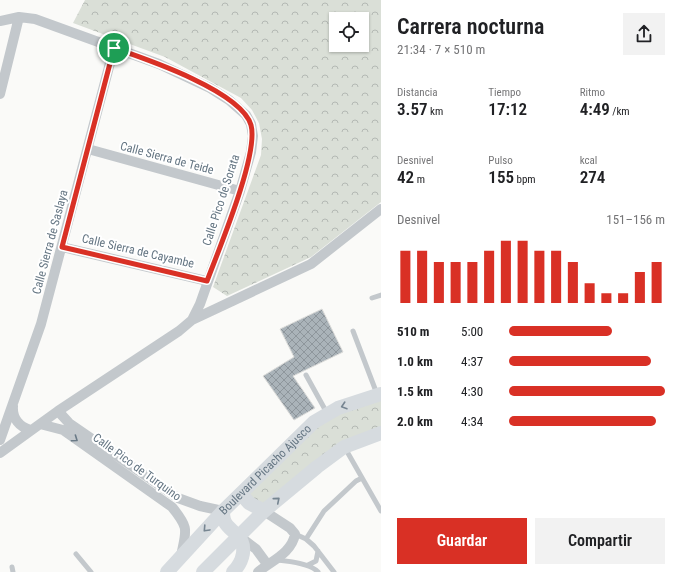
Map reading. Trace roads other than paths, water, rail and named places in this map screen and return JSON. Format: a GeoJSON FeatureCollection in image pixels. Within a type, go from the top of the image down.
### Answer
{"type":"FeatureCollection","features":[{"type":"Feature","properties":{"kind":"main road","name":"Boulevard Picacho Ajusco"},"geometry":{"type":"LineString","coordinates":[[167,572],[223,511],[314,422],[338,408],[379,394]]}},
{"type":"Feature","properties":{"kind":"main road"},"geometry":{"type":"LineString","coordinates":[[203,572],[264,511],[317,467],[344,447],[381,433]]}},
{"type":"Feature","properties":{"kind":"main road"},"geometry":{"type":"LineString","coordinates":[[241,494],[249,503],[264,511]]}},
{"type":"Feature","properties":{"kind":"main road"},"geometry":{"type":"LineString","coordinates":[[223,511],[223,518],[227,526],[238,536],[243,546],[244,555],[239,565],[233,572]]}},
{"type":"Feature","properties":{"kind":"street","name":"Calle Pico de Sorata"},"geometry":{"type":"LineString","coordinates":[[0,21],[19,17],[35,19],[159,64],[210,88],[229,100],[246,115],[251,124],[253,136],[251,152],[240,191],[200,304],[192,320]]}},
{"type":"Feature","properties":{"kind":"street"},"geometry":{"type":"LineString","coordinates":[[0,94],[19,17]]}},
{"type":"Feature","properties":{"kind":"street","name":"Calle Sierra de Saslaya"},"geometry":{"type":"LineString","coordinates":[[0,440],[41,324],[114,48]]}},
{"type":"Feature","properties":{"kind":"street","name":"Calle Sierra de Teide"},"geometry":{"type":"LineString","coordinates":[[88,149],[240,191]]}},
{"type":"Feature","properties":{"kind":"street","name":"Calle Pico de Sorata"},"geometry":{"type":"LineString","coordinates":[[0,453],[58,410],[180,331],[192,320],[311,264],[381,209]]}},
{"type":"Feature","properties":{"kind":"street","name":"Calle Sierra de Cayambe"},"geometry":{"type":"LineString","coordinates":[[62,247],[207,281]]}},
{"type":"Feature","properties":{"kind":"street"},"geometry":{"type":"LineString","coordinates":[[13,406],[13,414],[17,421],[23,427],[31,430]]}},
{"type":"Feature","properties":{"kind":"street","name":"Calle Pico de Turquino"},"geometry":{"type":"LineString","coordinates":[[58,410],[69,422],[174,495],[200,506],[223,511]]}},
{"type":"Feature","properties":{"kind":"street","name":"Calle Pico de Turquino"},"geometry":{"type":"LineString","coordinates":[[40,424],[63,430],[172,507],[184,523],[186,529],[181,556]]}},
{"type":"Feature","properties":{"kind":"street"},"geometry":{"type":"LineString","coordinates":[[258,572],[288,550],[294,542],[295,534],[290,528],[264,511]]}},
{"type":"Feature","properties":{"kind":"street"},"geometry":{"type":"LineString","coordinates":[[238,536],[248,542],[271,562]]}},
{"type":"Feature","properties":{"kind":"lane"},"geometry":{"type":"LineString","coordinates":[[372,298],[381,295]]}},
{"type":"Feature","properties":{"kind":"lane"},"geometry":{"type":"LineString","coordinates":[[353,331],[379,394]]}},
{"type":"Feature","properties":{"kind":"lane"},"geometry":{"type":"LineString","coordinates":[[306,375],[328,414]]}},
{"type":"Feature","properties":{"kind":"lane"},"geometry":{"type":"LineString","coordinates":[[344,447],[381,510]]}},
{"type":"Feature","properties":{"kind":"lane"},"geometry":{"type":"LineString","coordinates":[[306,539],[324,511],[356,481],[362,478]]}},
{"type":"Feature","properties":{"kind":"lane"},"geometry":{"type":"LineString","coordinates":[[295,534],[306,539],[314,546],[334,572]]}},
{"type":"Feature","properties":{"kind":"lane"},"geometry":{"type":"LineString","coordinates":[[308,565],[316,561],[318,551]]}},
{"type":"Feature","properties":{"kind":"lane"},"geometry":{"type":"LineString","coordinates":[[76,554],[91,572]]}},
{"type":"Feature","properties":{"kind":"lane"},"geometry":{"type":"LineString","coordinates":[[271,562],[308,565],[318,572]]}}]}
